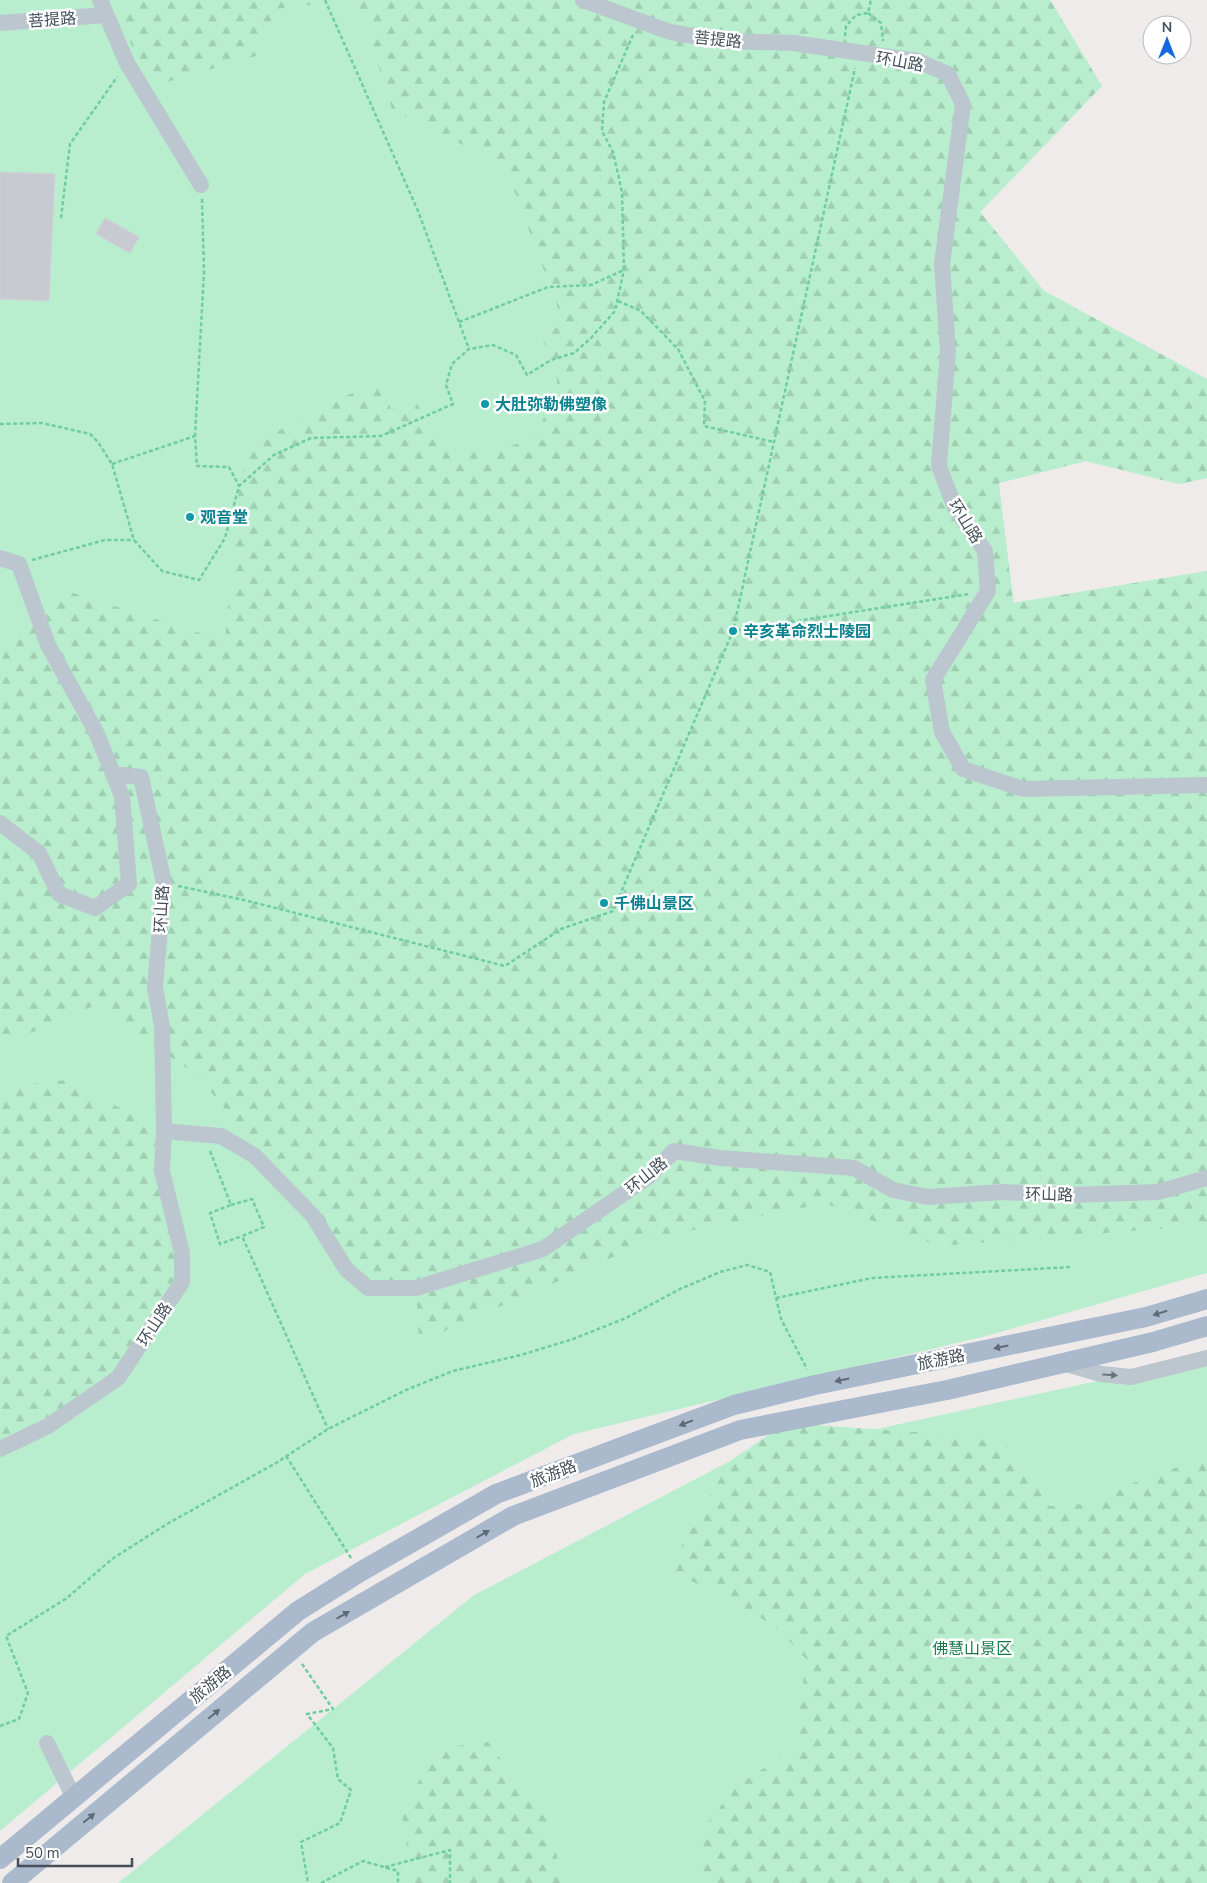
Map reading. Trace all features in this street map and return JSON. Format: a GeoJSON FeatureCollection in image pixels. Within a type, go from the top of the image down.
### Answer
{"type":"FeatureCollection","features":[{"type":"Feature","properties":{"kind":"main road","name":"旅游路"},"geometry":{"type":"LineString","coordinates":[[0,1859],[298,1612],[360,1572],[496,1494],[734,1405],[815,1385],[1146,1317],[1207,1299]]}},
{"type":"Feature","properties":{"kind":"main road","name":"旅游路"},"geometry":{"type":"LineString","coordinates":[[12,1883],[313,1632],[513,1516],[740,1430],[947,1390],[1153,1342],[1207,1326]]}},
{"type":"Feature","properties":{"kind":"lane","name":"菩提路"},"geometry":{"type":"LineString","coordinates":[[583,0],[637,22],[670,32],[723,41],[793,43],[858,54]]}},
{"type":"Feature","properties":{"kind":"lane","name":"菩提路"},"geometry":{"type":"LineString","coordinates":[[0,23],[102,7]]}},
{"type":"Feature","properties":{"kind":"lane"},"geometry":{"type":"LineString","coordinates":[[102,7],[127,63],[201,185]]}},
{"type":"Feature","properties":{"kind":"lane","name":"环山路"},"geometry":{"type":"LineString","coordinates":[[858,54],[918,61],[948,74],[964,104],[942,264],[948,351],[939,466],[955,508],[985,551],[988,590]]}},
{"type":"Feature","properties":{"kind":"lane"},"geometry":{"type":"LineString","coordinates":[[0,558],[19,564],[48,645],[96,732],[122,796],[129,884],[95,908],[59,894],[39,853],[0,823]]}},
{"type":"Feature","properties":{"kind":"lane"},"geometry":{"type":"LineString","coordinates":[[988,590],[933,680],[942,732],[964,769],[1023,789],[1207,784]]}},
{"type":"Feature","properties":{"kind":"lane","name":"环山路"},"geometry":{"type":"LineString","coordinates":[[0,1449],[48,1426],[118,1378],[182,1282],[182,1253],[162,1170],[164,1131],[162,1027],[155,987],[164,883],[141,777],[112,774]]}},
{"type":"Feature","properties":{"kind":"lane","name":"环山路"},"geometry":{"type":"LineString","coordinates":[[164,1131],[221,1136],[255,1156],[313,1216],[346,1268],[368,1288],[416,1288],[543,1249],[648,1177],[674,1151],[720,1158],[854,1168],[894,1190],[928,1197],[1003,1192],[1069,1195],[1158,1192],[1207,1178]]}},
{"type":"Feature","properties":{"kind":"lane"},"geometry":{"type":"LineString","coordinates":[[1063,1363],[1101,1374],[1132,1377],[1207,1358]]}},
{"type":"Feature","properties":{"kind":"lane"},"geometry":{"type":"LineString","coordinates":[[47,1743],[74,1798]]}},
{"type":"Feature","properties":{"kind":"path"},"geometry":{"type":"LineString","coordinates":[[326,0],[418,211],[469,349]]}},
{"type":"Feature","properties":{"kind":"path"},"geometry":{"type":"LineString","coordinates":[[868,13],[871,0]]}},
{"type":"Feature","properties":{"kind":"path"},"geometry":{"type":"LineString","coordinates":[[164,883],[244,900],[505,966],[561,929],[613,911],[733,631],[858,54],[845,42],[846,26],[856,15],[868,13],[881,23],[884,34],[883,44]]}},
{"type":"Feature","properties":{"kind":"path"},"geometry":{"type":"LineString","coordinates":[[0,424],[42,423],[90,434],[98,442],[112,464],[134,540],[162,571],[199,580],[225,538],[239,486],[274,455],[311,438],[381,436],[453,404],[446,385],[452,364],[469,349],[493,345],[516,355],[527,375],[550,360],[574,353],[615,312],[624,270],[622,192],[613,152],[602,131],[604,102],[626,54],[637,22]]}},
{"type":"Feature","properties":{"kind":"path"},"geometry":{"type":"LineString","coordinates":[[61,218],[70,144],[127,63]]}},
{"type":"Feature","properties":{"kind":"path"},"geometry":{"type":"LineString","coordinates":[[201,185],[204,272],[195,436],[197,466],[230,467],[239,486]]}},
{"type":"Feature","properties":{"kind":"path"},"geometry":{"type":"LineString","coordinates":[[458,322],[548,287],[591,285],[624,270]]}},
{"type":"Feature","properties":{"kind":"path"},"geometry":{"type":"LineString","coordinates":[[618,300],[641,311],[678,349],[705,401],[704,426],[774,442]]}},
{"type":"Feature","properties":{"kind":"path"},"geometry":{"type":"LineString","coordinates":[[112,464],[195,436]]}},
{"type":"Feature","properties":{"kind":"path"},"geometry":{"type":"LineString","coordinates":[[19,564],[105,540],[134,540]]}},
{"type":"Feature","properties":{"kind":"path"},"geometry":{"type":"LineString","coordinates":[[733,631],[988,590]]}},
{"type":"Feature","properties":{"kind":"path"},"geometry":{"type":"LineString","coordinates":[[202,1134],[231,1206]]}},
{"type":"Feature","properties":{"kind":"path"},"geometry":{"type":"LineString","coordinates":[[252,1199],[264,1227],[242,1236],[220,1244],[210,1213],[252,1199]]}},
{"type":"Feature","properties":{"kind":"path"},"geometry":{"type":"LineString","coordinates":[[242,1236],[328,1429]]}},
{"type":"Feature","properties":{"kind":"path"},"geometry":{"type":"LineString","coordinates":[[0,1726],[19,1719],[28,1693],[6,1636],[67,1598],[112,1559],[182,1515],[286,1456],[328,1429],[406,1390],[453,1371],[573,1340],[626,1318],[680,1289],[720,1272],[747,1266],[770,1272],[781,1319],[815,1385]]}},
{"type":"Feature","properties":{"kind":"path"},"geometry":{"type":"LineString","coordinates":[[776,1298],[872,1278],[1071,1267]]}},
{"type":"Feature","properties":{"kind":"path"},"geometry":{"type":"LineString","coordinates":[[286,1456],[360,1572]]}},
{"type":"Feature","properties":{"kind":"path"},"geometry":{"type":"LineString","coordinates":[[308,1883],[301,1842],[340,1823],[351,1790],[338,1779],[333,1748],[308,1714],[333,1709]]}},
{"type":"Feature","properties":{"kind":"path"},"geometry":{"type":"LineString","coordinates":[[385,1867],[450,1850],[450,1883]]}},
{"type":"Feature","properties":{"kind":"path"},"geometry":{"type":"LineString","coordinates":[[321,1883],[363,1861],[398,1871],[398,1883]]}},
{"type":"Feature","properties":{"kind":"green space","name":"千佛山景区"},"geometry":{"type":"Polygon","coordinates":[[[0,0],[1050,0],[1102,86],[980,212],[1044,291],[1207,379],[1207,478],[1179,484],[1086,461],[998,483],[1014,603],[1207,571],[1207,1273],[986,1336],[574,1434],[305,1574],[0,1831],[0,0]]]}},
{"type":"Feature","properties":{"kind":"green space"},"geometry":{"type":"Polygon","coordinates":[[[119,0],[345,0],[276,9],[259,55],[143,89],[119,0]]]}},
{"type":"Feature","properties":{"kind":"green space","name":"千佛山景区"},"geometry":{"type":"Polygon","coordinates":[[[357,0],[1050,0],[1102,86],[980,212],[1044,291],[1207,379],[1207,478],[1179,484],[1086,461],[999,483],[1013,603],[1207,571],[1207,1225],[940,1246],[825,1203],[659,1237],[419,1342],[416,1288],[368,1288],[313,1216],[196,1074],[93,1006],[0,1046],[0,648],[67,591],[225,641],[239,486],[250,445],[380,379],[391,409],[417,404],[439,436],[457,447],[468,450],[491,450],[523,441],[541,423],[554,398],[557,378],[541,335],[564,324],[505,166],[392,109],[357,0]]]}},
{"type":"Feature","properties":{"kind":"green space"},"geometry":{"type":"Polygon","coordinates":[[[67,1080],[164,1131],[182,1282],[118,1378],[0,1447],[0,1087],[67,1080]]]}},
{"type":"Feature","properties":{"kind":"green space","name":"佛慧山景区"},"geometry":{"type":"Polygon","coordinates":[[[1207,1357],[1207,1883],[118,1883],[474,1595],[730,1461],[1207,1357]]]}},
{"type":"Feature","properties":{"kind":"green space"},"geometry":{"type":"Polygon","coordinates":[[[786,1423],[1002,1438],[1050,1506],[1081,1504],[1156,1474],[1207,1458],[1207,1883],[699,1883],[699,1833],[738,1785],[795,1748],[806,1659],[777,1628],[731,1600],[668,1570],[730,1461],[786,1423]]]}},
{"type":"Feature","properties":{"kind":"green space"},"geometry":{"type":"Polygon","coordinates":[[[488,1742],[550,1824],[561,1875],[560,1883],[408,1883],[412,1879],[401,1809],[440,1748],[488,1742]]]}},
{"type":"Feature","properties":{"kind":"building"},"geometry":{"type":"Polygon","coordinates":[[[0,172],[55,174],[49,301],[0,299],[0,172]]]}},
{"type":"Feature","properties":{"kind":"building"},"geometry":{"type":"Polygon","coordinates":[[[105,218],[139,237],[130,253],[96,234],[105,218]]]}},
{"type":"Feature","properties":{"kind":"place","name":"大肚弥勒佛塑像"},"geometry":{"type":"Point","coordinates":[485,404]}},
{"type":"Feature","properties":{"kind":"place","name":"观音堂"},"geometry":{"type":"Point","coordinates":[190,517]}},
{"type":"Feature","properties":{"kind":"place","name":"辛亥革命烈士陵园"},"geometry":{"type":"Point","coordinates":[733,631]}},
{"type":"Feature","properties":{"kind":"place","name":"千佛山景区"},"geometry":{"type":"Point","coordinates":[604,903]}}]}
